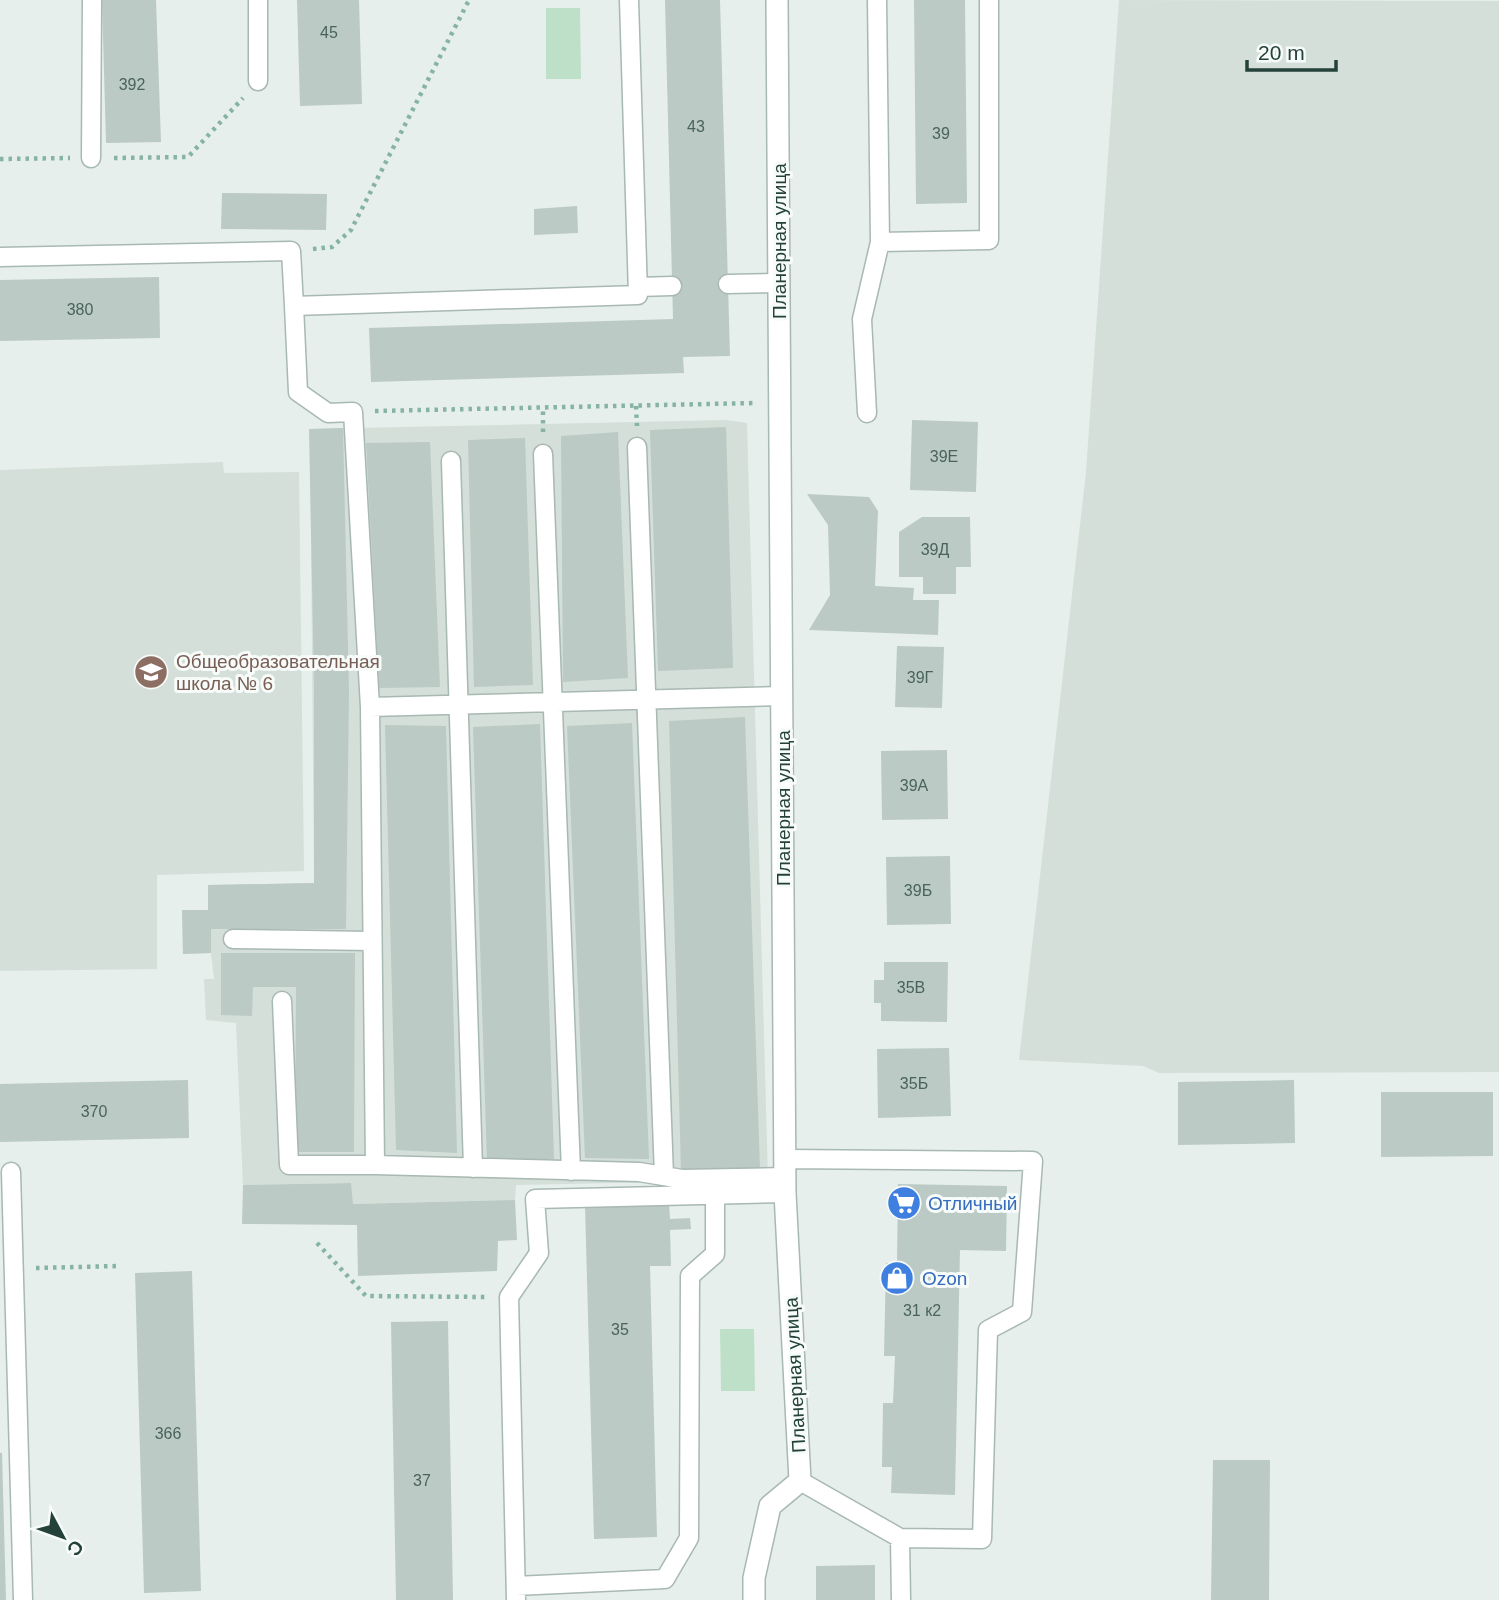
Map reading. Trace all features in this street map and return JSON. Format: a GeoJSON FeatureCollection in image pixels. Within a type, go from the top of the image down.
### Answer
{"type":"FeatureCollection","features":[{"type":"Feature","properties":{"kind":"street","name":"Планерная улица"},"geometry":{"type":"LineString","coordinates":[[754,1600],[754,1578],[770,1506],[800,1481],[786,1176],[777,0]]}},
{"type":"Feature","properties":{"kind":"lane"},"geometry":{"type":"LineString","coordinates":[[91,158],[92,0]]}},
{"type":"Feature","properties":{"kind":"lane"},"geometry":{"type":"LineString","coordinates":[[258,0],[258,82]]}},
{"type":"Feature","properties":{"kind":"lane"},"geometry":{"type":"LineString","coordinates":[[294,306],[638,295],[629,0]]}},
{"type":"Feature","properties":{"kind":"lane"},"geometry":{"type":"LineString","coordinates":[[867,413],[862,319],[880,242],[877,0]]}},
{"type":"Feature","properties":{"kind":"lane"},"geometry":{"type":"LineString","coordinates":[[880,242],[989,240],[989,0]]}},
{"type":"Feature","properties":{"kind":"lane"},"geometry":{"type":"LineString","coordinates":[[0,257],[291,251],[298,392],[328,413],[353,412],[370,707],[375,1165]]}},
{"type":"Feature","properties":{"kind":"lane"},"geometry":{"type":"LineString","coordinates":[[728,284],[779,283]]}},
{"type":"Feature","properties":{"kind":"lane"},"geometry":{"type":"LineString","coordinates":[[638,287],[672,286]]}},
{"type":"Feature","properties":{"kind":"lane"},"geometry":{"type":"LineString","coordinates":[[637,447],[664,1176]]}},
{"type":"Feature","properties":{"kind":"lane"},"geometry":{"type":"LineString","coordinates":[[543,454],[571,1171]]}},
{"type":"Feature","properties":{"kind":"lane"},"geometry":{"type":"LineString","coordinates":[[451,461],[473,1168]]}},
{"type":"Feature","properties":{"kind":"lane"},"geometry":{"type":"LineString","coordinates":[[370,707],[782,696]]}},
{"type":"Feature","properties":{"kind":"lane"},"geometry":{"type":"LineString","coordinates":[[233,939],[372,941]]}},
{"type":"Feature","properties":{"kind":"lane"},"geometry":{"type":"LineString","coordinates":[[282,1001],[289,1165],[639,1172],[682,1179],[786,1176],[1033,1161],[1022,1312],[988,1330],[982,1539],[900,1538],[800,1481]]}},
{"type":"Feature","properties":{"kind":"lane"},"geometry":{"type":"LineString","coordinates":[[11,1172],[23,1600]]}},
{"type":"Feature","properties":{"kind":"lane"},"geometry":{"type":"LineString","coordinates":[[715,1194],[715,1254],[690,1276],[689,1538],[665,1579],[516,1593],[509,1297],[539,1254],[535,1199],[715,1194],[786,1176]]}},
{"type":"Feature","properties":{"kind":"lane"},"geometry":{"type":"LineString","coordinates":[[900,1538],[901,1600]]}},
{"type":"Feature","properties":{"kind":"path"},"geometry":{"type":"LineString","coordinates":[[291,251],[332,247],[351,230],[469,0]]}},
{"type":"Feature","properties":{"kind":"path"},"geometry":{"type":"LineString","coordinates":[[0,159],[188,157],[258,82]]}},
{"type":"Feature","properties":{"kind":"path"},"geometry":{"type":"LineString","coordinates":[[353,412],[780,402]]}},
{"type":"Feature","properties":{"kind":"path"},"geometry":{"type":"LineString","coordinates":[[317,1243],[366,1296],[509,1297]]}},
{"type":"Feature","properties":{"kind":"path"},"geometry":{"type":"LineString","coordinates":[[13,1268],[119,1266]]}},
{"type":"Feature","properties":{"kind":"shaded area"},"geometry":{"type":"Polygon","coordinates":[[[1119,0],[1499,1],[1499,1072],[1159,1073],[1143,1066],[1019,1060],[1086,472],[1119,0]]]}},
{"type":"Feature","properties":{"kind":"shaded area"},"geometry":{"type":"Polygon","coordinates":[[[726,420],[747,423],[768,1180],[516,1185],[515,1200],[353,1204],[350,1183],[243,1185],[236,1023],[206,1020],[204,979],[214,979],[211,953],[183,954],[182,910],[208,910],[208,885],[314,883],[310,429],[726,420]]]}},
{"type":"Feature","properties":{"kind":"shaded area","name":"Общеобразовательная школа № 6"},"geometry":{"type":"Polygon","coordinates":[[[223,462],[224,473],[299,472],[304,871],[157,875],[157,969],[0,971],[0,470],[223,462]]]}},
{"type":"Feature","properties":{"kind":"green space"},"geometry":{"type":"Polygon","coordinates":[[[546,8],[580,8],[581,79],[546,79],[546,8]]]}},
{"type":"Feature","properties":{"kind":"green space"},"geometry":{"type":"Polygon","coordinates":[[[720,1329],[754,1329],[755,1391],[721,1391],[720,1329]]]}},
{"type":"Feature","properties":{"kind":"building"},"geometry":{"type":"Polygon","coordinates":[[[102,0],[156,0],[161,142],[106,143],[102,0]]]}},
{"type":"Feature","properties":{"kind":"building"},"geometry":{"type":"Polygon","coordinates":[[[297,0],[359,0],[362,104],[300,106],[297,0]]]}},
{"type":"Feature","properties":{"kind":"building"},"geometry":{"type":"Polygon","coordinates":[[[665,0],[720,0],[730,356],[683,357],[684,373],[371,382],[369,328],[673,319],[665,0]]]}},
{"type":"Feature","properties":{"kind":"building"},"geometry":{"type":"Polygon","coordinates":[[[914,0],[965,0],[967,203],[916,204],[914,0]]]}},
{"type":"Feature","properties":{"kind":"building"},"geometry":{"type":"Polygon","coordinates":[[[222,193],[327,194],[326,230],[221,229],[222,193]]]}},
{"type":"Feature","properties":{"kind":"building"},"geometry":{"type":"Polygon","coordinates":[[[577,206],[578,233],[534,235],[534,209],[577,206]]]}},
{"type":"Feature","properties":{"kind":"building"},"geometry":{"type":"Polygon","coordinates":[[[159,277],[160,338],[0,341],[0,280],[159,277]]]}},
{"type":"Feature","properties":{"kind":"building"},"geometry":{"type":"Polygon","coordinates":[[[912,420],[978,422],[976,492],[910,490],[912,420]]]}},
{"type":"Feature","properties":{"kind":"building"},"geometry":{"type":"Polygon","coordinates":[[[726,427],[733,668],[658,671],[650,430],[726,427]]]}},
{"type":"Feature","properties":{"kind":"building"},"geometry":{"type":"Polygon","coordinates":[[[343,428],[349,691],[346,929],[211,929],[211,953],[183,954],[182,910],[208,910],[208,885],[314,883],[314,686],[309,429],[343,428]]]}},
{"type":"Feature","properties":{"kind":"building"},"geometry":{"type":"Polygon","coordinates":[[[618,432],[628,678],[563,682],[561,436],[618,432]]]}},
{"type":"Feature","properties":{"kind":"building"},"geometry":{"type":"Polygon","coordinates":[[[525,438],[533,685],[474,687],[468,440],[525,438]]]}},
{"type":"Feature","properties":{"kind":"building"},"geometry":{"type":"Polygon","coordinates":[[[430,442],[440,687],[379,688],[366,443],[430,442]]]}},
{"type":"Feature","properties":{"kind":"building"},"geometry":{"type":"Polygon","coordinates":[[[807,494],[869,497],[878,511],[875,586],[914,588],[913,600],[939,600],[938,635],[809,630],[830,595],[828,525],[807,494]]]}},
{"type":"Feature","properties":{"kind":"building"},"geometry":{"type":"Polygon","coordinates":[[[922,517],[970,517],[971,567],[956,567],[956,594],[923,594],[923,577],[899,577],[899,532],[922,517]]]}},
{"type":"Feature","properties":{"kind":"building"},"geometry":{"type":"Polygon","coordinates":[[[897,646],[944,647],[942,708],[895,707],[897,646]]]}},
{"type":"Feature","properties":{"kind":"building"},"geometry":{"type":"Polygon","coordinates":[[[745,717],[760,1169],[681,1172],[669,721],[745,717]]]}},
{"type":"Feature","properties":{"kind":"building"},"geometry":{"type":"Polygon","coordinates":[[[632,723],[649,1159],[585,1158],[567,726],[632,723]]]}},
{"type":"Feature","properties":{"kind":"building"},"geometry":{"type":"Polygon","coordinates":[[[540,724],[554,1159],[487,1162],[473,727],[540,724]]]}},
{"type":"Feature","properties":{"kind":"building"},"geometry":{"type":"Polygon","coordinates":[[[385,725],[446,726],[457,1153],[396,1150],[385,725]]]}},
{"type":"Feature","properties":{"kind":"building"},"geometry":{"type":"Polygon","coordinates":[[[947,750],[948,819],[882,820],[881,751],[947,750]]]}},
{"type":"Feature","properties":{"kind":"building"},"geometry":{"type":"Polygon","coordinates":[[[950,856],[951,924],[887,925],[886,857],[950,856]]]}},
{"type":"Feature","properties":{"kind":"building"},"geometry":{"type":"Polygon","coordinates":[[[221,953],[355,953],[354,1152],[295,1152],[296,987],[253,987],[252,1016],[221,1015],[221,953]]]}},
{"type":"Feature","properties":{"kind":"building"},"geometry":{"type":"Polygon","coordinates":[[[884,962],[948,962],[947,1022],[881,1021],[881,1003],[874,1003],[874,980],[884,980],[884,962]]]}},
{"type":"Feature","properties":{"kind":"building"},"geometry":{"type":"Polygon","coordinates":[[[949,1048],[951,1116],[878,1118],[877,1049],[949,1048]]]}},
{"type":"Feature","properties":{"kind":"building"},"geometry":{"type":"Polygon","coordinates":[[[188,1080],[189,1138],[0,1142],[0,1084],[188,1080]]]}},
{"type":"Feature","properties":{"kind":"building"},"geometry":{"type":"Polygon","coordinates":[[[1294,1080],[1295,1143],[1178,1145],[1178,1082],[1294,1080]]]}},
{"type":"Feature","properties":{"kind":"building"},"geometry":{"type":"Polygon","coordinates":[[[1381,1092],[1493,1092],[1493,1156],[1381,1157],[1381,1092]]]}},
{"type":"Feature","properties":{"kind":"building"},"geometry":{"type":"Polygon","coordinates":[[[351,1183],[353,1204],[515,1200],[517,1240],[498,1241],[497,1271],[358,1276],[357,1225],[242,1224],[243,1185],[351,1183]]]}},
{"type":"Feature","properties":{"kind":"building"},"geometry":{"type":"Polygon","coordinates":[[[898,1184],[1007,1186],[1006,1251],[960,1250],[955,1495],[891,1493],[892,1467],[882,1467],[883,1403],[893,1403],[895,1356],[884,1356],[886,1263],[897,1263],[898,1184]]]}},
{"type":"Feature","properties":{"kind":"building"},"geometry":{"type":"Polygon","coordinates":[[[669,1203],[670,1219],[690,1218],[691,1229],[670,1230],[671,1266],[650,1266],[657,1537],[594,1539],[585,1205],[669,1203]]]}},
{"type":"Feature","properties":{"kind":"building"},"geometry":{"type":"Polygon","coordinates":[[[192,1271],[201,1591],[144,1593],[135,1273],[192,1271]]]}},
{"type":"Feature","properties":{"kind":"building"},"geometry":{"type":"Polygon","coordinates":[[[448,1321],[453,1600],[396,1600],[391,1322],[448,1321]]]}},
{"type":"Feature","properties":{"kind":"building"},"geometry":{"type":"Polygon","coordinates":[[[2,1453],[6,1600],[0,1600],[2,1453]]]}},
{"type":"Feature","properties":{"kind":"building"},"geometry":{"type":"Polygon","coordinates":[[[1213,1460],[1270,1460],[1269,1600],[1211,1600],[1213,1460]]]}},
{"type":"Feature","properties":{"kind":"building"},"geometry":{"type":"Polygon","coordinates":[[[875,1565],[875,1600],[816,1600],[816,1566],[875,1565]]]}},
{"type":"Feature","properties":{"kind":"place","name":"Общеобразовательная школа № 6"},"geometry":{"type":"Point","coordinates":[151,672]}},
{"type":"Feature","properties":{"kind":"place","name":"Отличный"},"geometry":{"type":"Point","coordinates":[904,1203]}},
{"type":"Feature","properties":{"kind":"place","name":"Ozon"},"geometry":{"type":"Point","coordinates":[897,1278]}}]}
